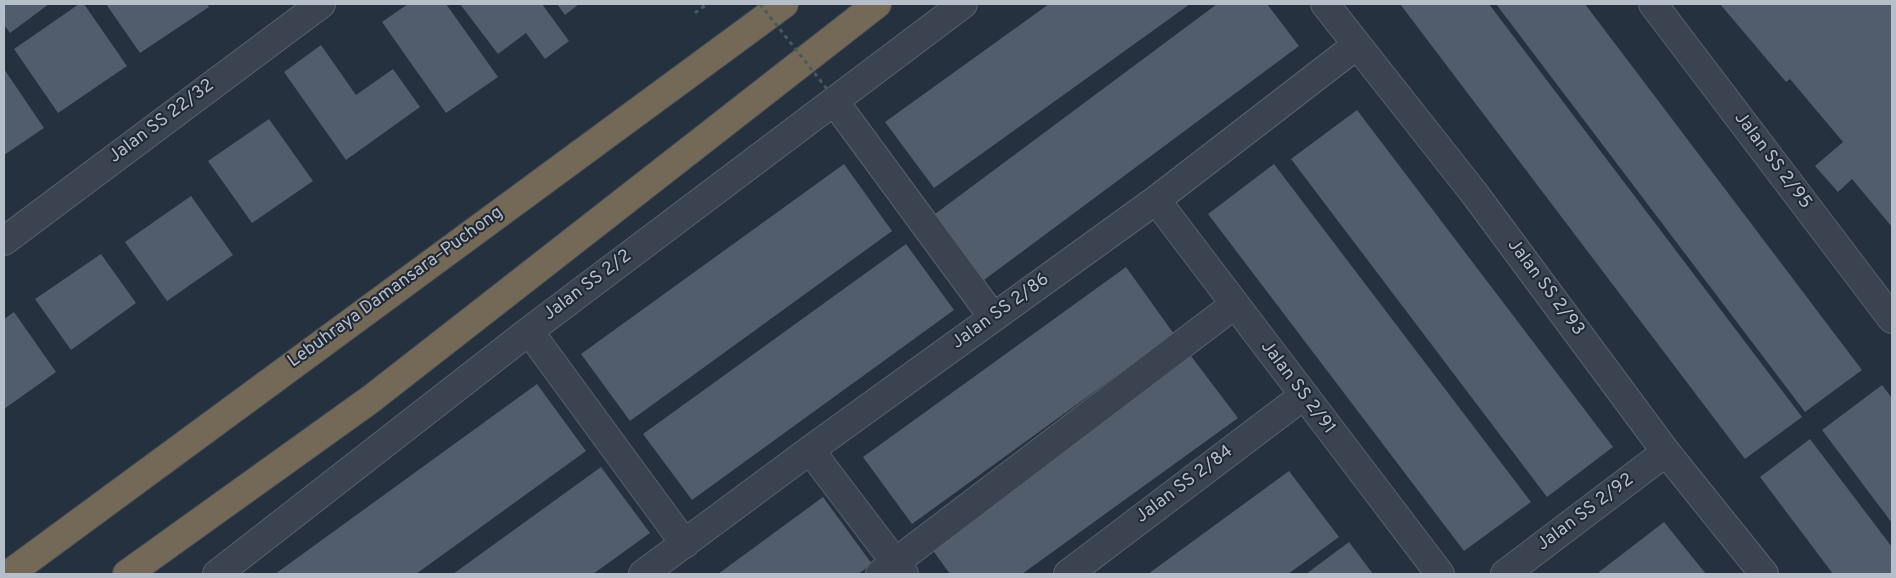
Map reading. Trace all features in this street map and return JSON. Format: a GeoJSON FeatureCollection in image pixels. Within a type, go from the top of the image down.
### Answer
{"type":"FeatureCollection","features":[{"type":"Feature","properties":{"kind":"highway","name":"Lebuhraya Damansara–Puchong"},"geometry":{"type":"LineString","coordinates":[[9,574],[784,4]]}},
{"type":"Feature","properties":{"kind":"highway"},"geometry":{"type":"LineString","coordinates":[[127,574],[371,399],[877,4]]}},
{"type":"Feature","properties":{"kind":"street","name":"Jalan SS 22/32"},"geometry":{"type":"LineString","coordinates":[[4,240],[321,4]]}},
{"type":"Feature","properties":{"kind":"street","name":"Jalan SS 2/2"},"geometry":{"type":"LineString","coordinates":[[233,569],[529,331],[831,95],[962,4]]}},
{"type":"Feature","properties":{"kind":"street","name":"Jalan SS 2/93"},"geometry":{"type":"LineString","coordinates":[[1325,4],[1474,193],[1666,452],[1764,574]]}},
{"type":"Feature","properties":{"kind":"street","name":"Jalan SS 2/95"},"geometry":{"type":"LineString","coordinates":[[1652,4],[1891,314]]}},
{"type":"Feature","properties":{"kind":"street","name":"Jalan SS 2/86"},"geometry":{"type":"LineString","coordinates":[[643,574],[810,450],[1156,200],[1357,45]]}},
{"type":"Feature","properties":{"kind":"street"},"geometry":{"type":"LineString","coordinates":[[831,95],[993,317]]}},
{"type":"Feature","properties":{"kind":"street","name":"Jalan SS 2/91"},"geometry":{"type":"LineString","coordinates":[[1156,200],[1440,574]]}},
{"type":"Feature","properties":{"kind":"street"},"geometry":{"type":"LineString","coordinates":[[810,450],[893,571],[1234,305]]}},
{"type":"Feature","properties":{"kind":"street"},"geometry":{"type":"LineString","coordinates":[[529,331],[684,544]]}},
{"type":"Feature","properties":{"kind":"street","name":"Jalan SS 2/84"},"geometry":{"type":"LineString","coordinates":[[1068,574],[1303,396]]}},
{"type":"Feature","properties":{"kind":"street","name":"Jalan SS 2/92"},"geometry":{"type":"LineString","coordinates":[[1505,574],[1666,452]]}},
{"type":"Feature","properties":{"kind":"path"},"geometry":{"type":"LineString","coordinates":[[695,13],[707,4]]}},
{"type":"Feature","properties":{"kind":"path"},"geometry":{"type":"LineString","coordinates":[[760,4],[831,95]]}},
{"type":"Feature","properties":{"kind":"building"},"geometry":{"type":"Polygon","coordinates":[[[4,4],[49,4],[10,33],[4,25],[4,4]]]}},
{"type":"Feature","properties":{"kind":"building"},"geometry":{"type":"Polygon","coordinates":[[[79,4],[84,4],[127,66],[58,113],[14,49],[79,4]]]}},
{"type":"Feature","properties":{"kind":"building"},"geometry":{"type":"Polygon","coordinates":[[[106,4],[207,4],[209,7],[140,53],[106,4]]]}},
{"type":"Feature","properties":{"kind":"building"},"geometry":{"type":"Polygon","coordinates":[[[408,4],[446,4],[498,77],[446,113],[382,22],[408,4]]]}},
{"type":"Feature","properties":{"kind":"building"},"geometry":{"type":"Polygon","coordinates":[[[460,4],[542,4],[569,41],[545,59],[526,33],[498,54],[460,4]]]}},
{"type":"Feature","properties":{"kind":"building"},"geometry":{"type":"Polygon","coordinates":[[[557,4],[579,4],[565,15],[557,4]]]}},
{"type":"Feature","properties":{"kind":"building"},"geometry":{"type":"Polygon","coordinates":[[[1049,4],[1190,4],[934,188],[885,122],[1049,4]]]}},
{"type":"Feature","properties":{"kind":"building"},"geometry":{"type":"Polygon","coordinates":[[[1217,4],[1267,4],[1299,46],[980,283],[931,217],[1217,4]]]}},
{"type":"Feature","properties":{"kind":"building"},"geometry":{"type":"Polygon","coordinates":[[[1400,4],[1489,4],[1802,417],[1745,459],[1400,4]]]}},
{"type":"Feature","properties":{"kind":"building"},"geometry":{"type":"Polygon","coordinates":[[[1496,4],[1585,4],[1862,370],[1805,412],[1496,4]]]}},
{"type":"Feature","properties":{"kind":"building"},"geometry":{"type":"Polygon","coordinates":[[[1720,4],[1892,4],[1892,227],[1852,179],[1838,192],[1815,166],[1843,142],[1790,79],[1786,82],[1720,4]]]}},
{"type":"Feature","properties":{"kind":"building"},"geometry":{"type":"Polygon","coordinates":[[[321,45],[356,95],[393,69],[420,107],[346,160],[284,72],[321,45]]]}},
{"type":"Feature","properties":{"kind":"building"},"geometry":{"type":"Polygon","coordinates":[[[4,69],[44,128],[4,155],[4,69]]]}},
{"type":"Feature","properties":{"kind":"building"},"geometry":{"type":"Polygon","coordinates":[[[1357,110],[1613,447],[1547,497],[1291,159],[1357,110]]]}},
{"type":"Feature","properties":{"kind":"building"},"geometry":{"type":"Polygon","coordinates":[[[269,119],[313,181],[252,223],[208,161],[269,119]]]}},
{"type":"Feature","properties":{"kind":"building"},"geometry":{"type":"Polygon","coordinates":[[[844,164],[892,231],[630,421],[581,354],[844,164]]]}},
{"type":"Feature","properties":{"kind":"building"},"geometry":{"type":"Polygon","coordinates":[[[1274,164],[1531,502],[1464,551],[1208,214],[1274,164]]]}},
{"type":"Feature","properties":{"kind":"building"},"geometry":{"type":"Polygon","coordinates":[[[191,196],[233,255],[167,301],[125,242],[191,196]]]}},
{"type":"Feature","properties":{"kind":"building"},"geometry":{"type":"Polygon","coordinates":[[[906,244],[954,310],[692,500],[643,434],[906,244]]]}},
{"type":"Feature","properties":{"kind":"building"},"geometry":{"type":"Polygon","coordinates":[[[101,254],[136,303],[71,350],[35,299],[101,254]]]}},
{"type":"Feature","properties":{"kind":"building"},"geometry":{"type":"Polygon","coordinates":[[[1126,267],[1174,334],[912,524],[863,457],[1126,267]]]}},
{"type":"Feature","properties":{"kind":"building"},"geometry":{"type":"Polygon","coordinates":[[[14,312],[56,372],[4,409],[4,319],[14,312]]]}},
{"type":"Feature","properties":{"kind":"building"},"geometry":{"type":"Polygon","coordinates":[[[1188,352],[1238,418],[1022,574],[950,574],[926,541],[1188,352]]]}},
{"type":"Feature","properties":{"kind":"building"},"geometry":{"type":"Polygon","coordinates":[[[537,384],[586,451],[416,574],[275,574],[537,384]]]}},
{"type":"Feature","properties":{"kind":"building"},"geometry":{"type":"Polygon","coordinates":[[[1882,385],[1892,398],[1892,523],[1822,430],[1882,385]]]}},
{"type":"Feature","properties":{"kind":"building"},"geometry":{"type":"Polygon","coordinates":[[[1810,439],[1892,547],[1892,574],[1833,574],[1760,477],[1810,439]]]}},
{"type":"Feature","properties":{"kind":"building"},"geometry":{"type":"Polygon","coordinates":[[[601,467],[650,533],[593,574],[453,574],[601,467]]]}},
{"type":"Feature","properties":{"kind":"building"},"geometry":{"type":"Polygon","coordinates":[[[1289,471],[1339,537],[1288,574],[1148,574],[1289,471]]]}},
{"type":"Feature","properties":{"kind":"building"},"geometry":{"type":"Polygon","coordinates":[[[823,497],[872,564],[858,574],[718,574],[823,497]]]}},
{"type":"Feature","properties":{"kind":"building"},"geometry":{"type":"Polygon","coordinates":[[[1664,522],[1706,574],[1601,574],[1599,572],[1664,522]]]}},
{"type":"Feature","properties":{"kind":"building"},"geometry":{"type":"Polygon","coordinates":[[[1349,542],[1373,574],[1306,574],[1349,542]]]}}]}
